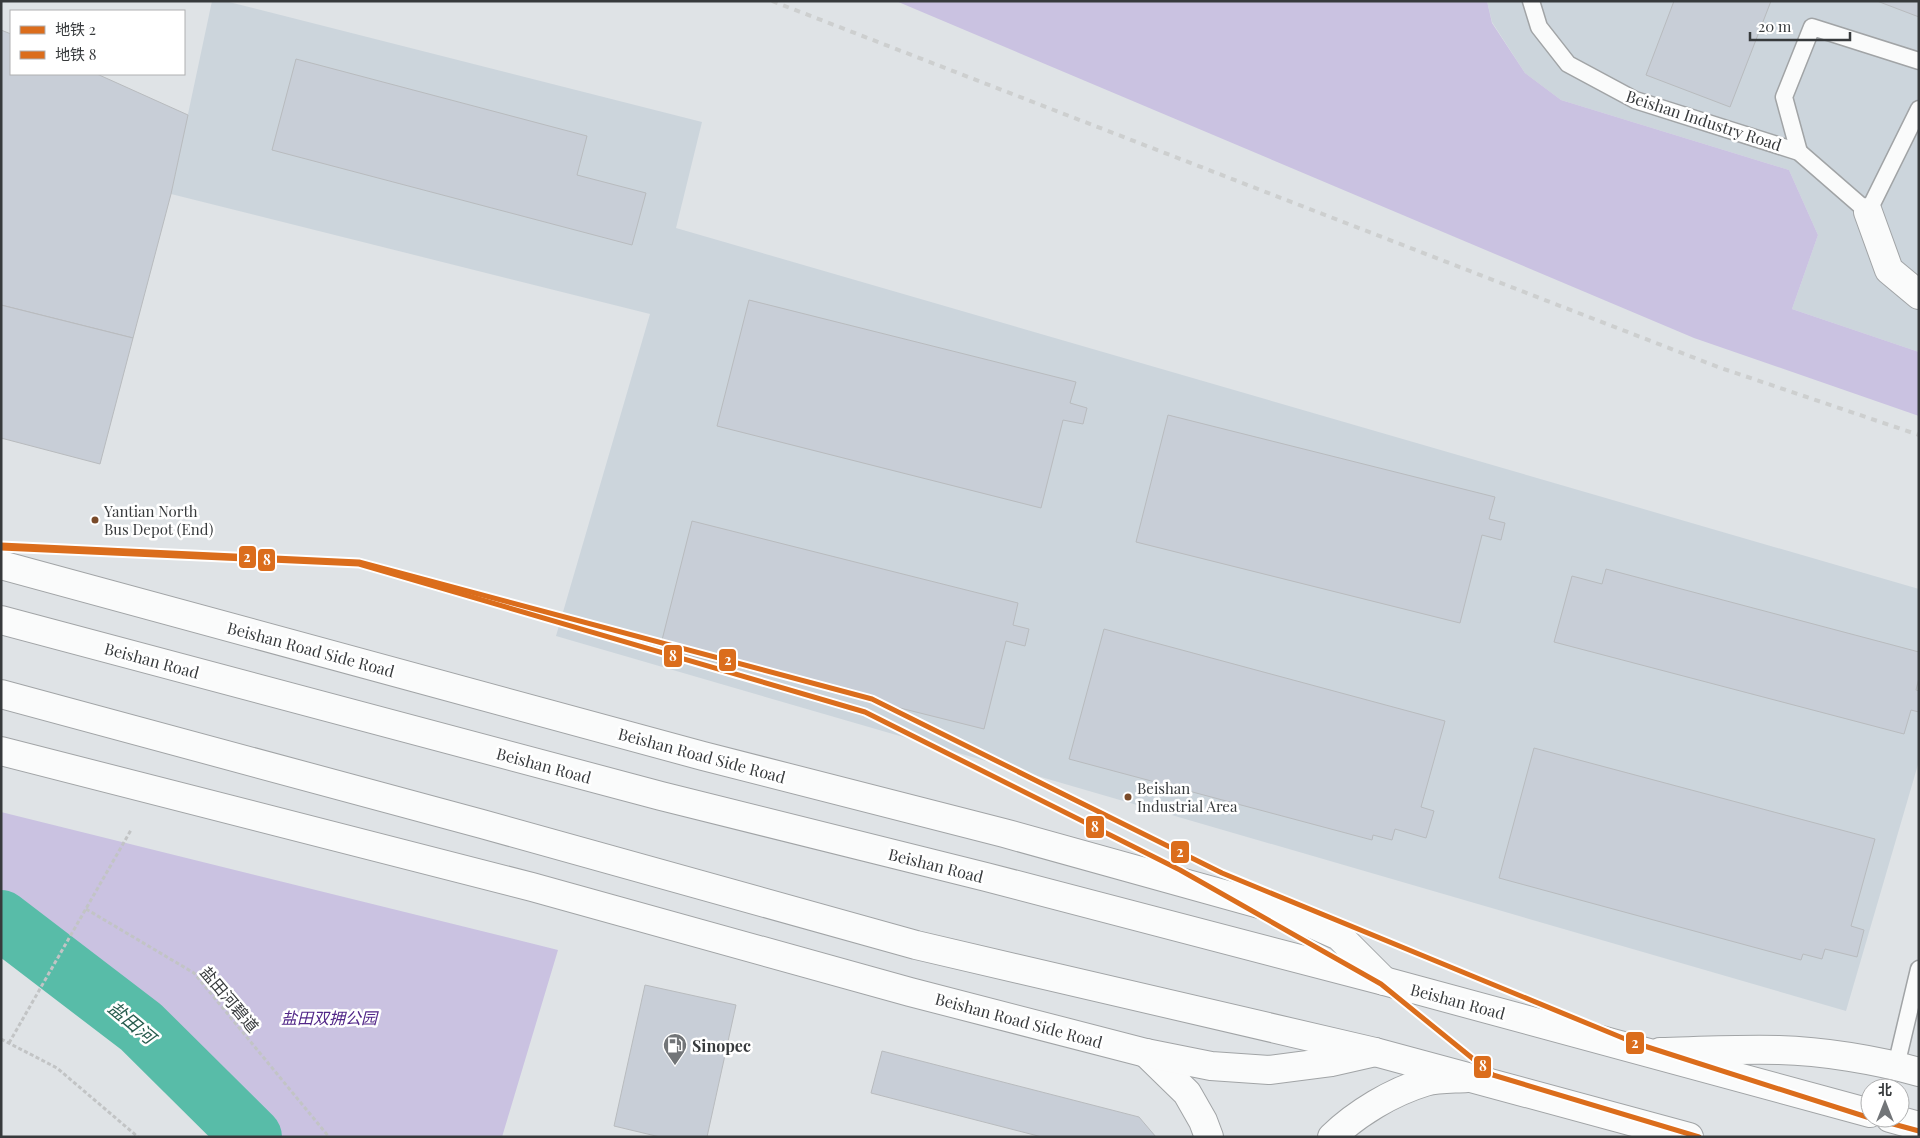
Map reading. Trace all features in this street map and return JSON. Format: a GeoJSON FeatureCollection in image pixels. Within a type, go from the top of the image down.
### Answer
{"type":"FeatureCollection","features":[{"type":"Feature","properties":{"kind":"main road","name":"Beishan Industry Road"},"geometry":{"type":"LineString","coordinates":[[1868,212],[1889,270],[1919,295]]}},
{"type":"Feature","properties":{"kind":"main road","name":"Beishan Road Side Road"},"geometry":{"type":"LineString","coordinates":[[1,565],[694,754],[1004,833],[1281,910],[1339,936],[1384,981]]}},
{"type":"Feature","properties":{"kind":"main road","name":"Beishan Road"},"geometry":{"type":"LineString","coordinates":[[1,620],[661,796],[976,875],[1384,981],[1860,1110]]}},
{"type":"Feature","properties":{"kind":"main road"},"geometry":{"type":"LineString","coordinates":[[1,694],[482,824],[916,945],[1375,1052],[1689,1137]]}},
{"type":"Feature","properties":{"kind":"main road","name":"Beishan Road Side Road"},"geometry":{"type":"LineString","coordinates":[[1,751],[532,887],[900,989],[1146,1053],[1211,1066],[1269,1070],[1331,1062],[1375,1052]]}},
{"type":"Feature","properties":{"kind":"main road"},"geometry":{"type":"LineString","coordinates":[[1645,1052],[1780,1050],[1838,1056],[1907,1069]]}},
{"type":"Feature","properties":{"kind":"main road"},"geometry":{"type":"LineString","coordinates":[[1146,1053],[1186,1092],[1204,1121],[1210,1137]]}},
{"type":"Feature","properties":{"kind":"main road"},"geometry":{"type":"LineString","coordinates":[[1332,1137],[1345,1124],[1387,1098],[1426,1082],[1468,1078]]}},
{"type":"Feature","properties":{"kind":"lane","name":"Beishan Industry Road"},"geometry":{"type":"LineString","coordinates":[[1530,1],[1539,28],[1568,64],[1635,100],[1799,152],[1868,212]]}},
{"type":"Feature","properties":{"kind":"lane"},"geometry":{"type":"LineString","coordinates":[[1799,152],[1784,97],[1812,27],[1919,61]]}},
{"type":"Feature","properties":{"kind":"lane"},"geometry":{"type":"LineString","coordinates":[[1868,212],[1919,109]]}},
{"type":"Feature","properties":{"kind":"lane"},"geometry":{"type":"LineString","coordinates":[[1907,1069],[1919,969]]}},
{"type":"Feature","properties":{"kind":"path"},"geometry":{"type":"LineString","coordinates":[[9,1043],[132,830]]}},
{"type":"Feature","properties":{"kind":"path","name":"盐田河碧道"},"geometry":{"type":"LineString","coordinates":[[86,909],[194,973],[328,1137]]}},
{"type":"Feature","properties":{"kind":"path"},"geometry":{"type":"LineString","coordinates":[[1,1039],[57,1068],[138,1137]]}},
{"type":"Feature","properties":{"kind":"shaded area"},"geometry":{"type":"Polygon","coordinates":[[[212,1],[225,1],[702,122],[676,228],[1919,589],[1919,761],[1846,1011],[556,636],[650,314],[171,194],[212,1]]]}},
{"type":"Feature","properties":{"kind":"shaded area"},"geometry":{"type":"Polygon","coordinates":[[[1487,1],[1919,1],[1919,352],[1792,309],[1818,235],[1789,170],[1561,100],[1525,73],[1492,22],[1487,1]]]}},
{"type":"Feature","properties":{"kind":"green space"},"geometry":{"type":"Polygon","coordinates":[[[896,1],[1487,1],[1492,23],[1525,73],[1561,100],[1789,170],[1818,235],[1792,309],[1919,352],[1919,416],[1694,338],[896,1]]]}},
{"type":"Feature","properties":{"kind":"green space","name":"盐田双拥公园"},"geometry":{"type":"Polygon","coordinates":[[[1,812],[558,950],[502,1137],[275,1137],[210,1066],[95,961],[1,903],[1,812]]]}},
{"type":"Feature","properties":{"kind":"building"},"geometry":{"type":"Polygon","coordinates":[[[1674,1],[1771,1],[1730,107],[1646,75],[1674,1]]]}},
{"type":"Feature","properties":{"kind":"building"},"geometry":{"type":"Polygon","coordinates":[[[1877,1],[1919,1],[1919,17],[1877,1]]]}},
{"type":"Feature","properties":{"kind":"building"},"geometry":{"type":"Polygon","coordinates":[[[1,30],[10,34],[10,75],[99,75],[188,115],[171,194],[133,338],[1,305],[1,30]]]}},
{"type":"Feature","properties":{"kind":"building"},"geometry":{"type":"Polygon","coordinates":[[[296,59],[587,136],[577,175],[646,193],[632,245],[272,150],[296,59]]]}},
{"type":"Feature","properties":{"kind":"building"},"geometry":{"type":"Polygon","coordinates":[[[749,300],[1076,382],[1070,403],[1087,408],[1083,424],[1063,420],[1041,508],[717,426],[749,300]]]}},
{"type":"Feature","properties":{"kind":"building"},"geometry":{"type":"Polygon","coordinates":[[[1,305],[133,338],[100,464],[1,438],[1,305]]]}},
{"type":"Feature","properties":{"kind":"building"},"geometry":{"type":"Polygon","coordinates":[[[1168,415],[1495,497],[1489,519],[1505,523],[1501,540],[1482,535],[1460,623],[1136,542],[1168,415]]]}},
{"type":"Feature","properties":{"kind":"building"},"geometry":{"type":"Polygon","coordinates":[[[692,521],[1018,603],[1013,625],[1029,629],[1025,646],[1006,641],[984,729],[660,648],[692,521]]]}},
{"type":"Feature","properties":{"kind":"building"},"geometry":{"type":"Polygon","coordinates":[[[1606,569],[1919,652],[1919,678],[1916,690],[1919,691],[1919,712],[1911,710],[1904,734],[1554,642],[1572,576],[1602,584],[1606,569]]]}},
{"type":"Feature","properties":{"kind":"building"},"geometry":{"type":"Polygon","coordinates":[[[1104,629],[1445,721],[1421,807],[1434,811],[1426,838],[1395,829],[1392,840],[1373,835],[1372,840],[1069,759],[1104,629]]]}},
{"type":"Feature","properties":{"kind":"building"},"geometry":{"type":"Polygon","coordinates":[[[1534,748],[1875,839],[1851,926],[1864,930],[1857,957],[1825,949],[1822,959],[1803,954],[1801,960],[1499,878],[1534,748]]]}},
{"type":"Feature","properties":{"kind":"building","name":"Sinopec"},"geometry":{"type":"Polygon","coordinates":[[[645,985],[736,1005],[707,1137],[660,1137],[614,1126],[645,985]]]}},
{"type":"Feature","properties":{"kind":"building"},"geometry":{"type":"Polygon","coordinates":[[[882,1051],[1139,1117],[1156,1137],[1042,1137],[871,1093],[882,1051]]]}},
{"type":"Feature","properties":{"kind":"waterway","name":"盐田河"},"geometry":{"type":"LineString","coordinates":[[1,920],[141,1027],[252,1137]]}},
{"type":"Feature","properties":{"kind":"railway"},"geometry":{"type":"LineString","coordinates":[[772,1],[1718,367],[1919,435]]}},
{"type":"Feature","properties":{"kind":"metro line","name":"2"},"geometry":{"type":"LineString","coordinates":[[1,545],[359,562],[872,699],[1222,873],[1635,1043],[1860,1115]]}},
{"type":"Feature","properties":{"kind":"metro line","name":"8"},"geometry":{"type":"LineString","coordinates":[[1,548],[359,564],[865,712],[1180,870],[1381,984],[1493,1075],[1699,1137]]}},
{"type":"Feature","properties":{"kind":"metro line","name":"2"},"geometry":{"type":"LineString","coordinates":[[1908,1128],[1919,1131]]}},
{"type":"Feature","properties":{"kind":"place","name":"Yantian North Bus Depot (End)"},"geometry":{"type":"Point","coordinates":[95,520]}},
{"type":"Feature","properties":{"kind":"place","name":"Beishan Industrial Area"},"geometry":{"type":"Point","coordinates":[1128,797]}},
{"type":"Feature","properties":{"kind":"place","name":"Sinopec"},"geometry":{"type":"Point","coordinates":[675,1066]}}]}
